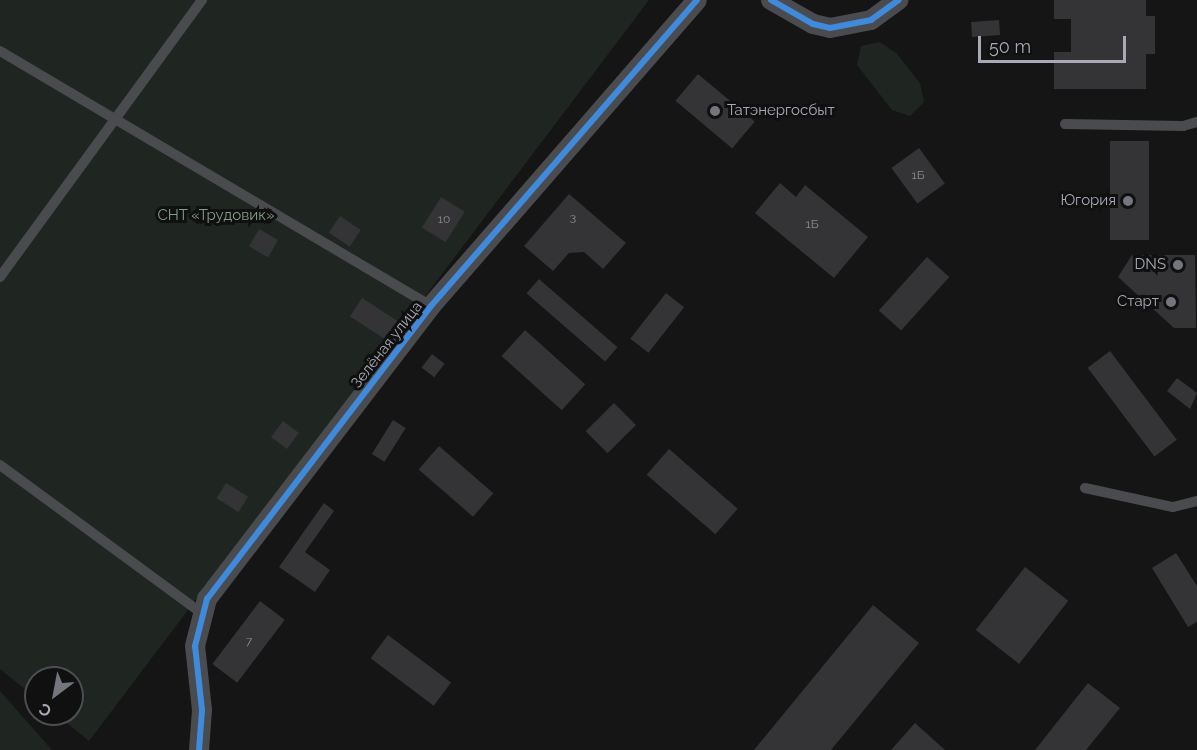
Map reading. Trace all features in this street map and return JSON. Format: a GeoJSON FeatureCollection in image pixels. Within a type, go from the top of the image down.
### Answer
{"type":"FeatureCollection","features":[{"type":"Feature","properties":{"kind":"street","name":"Зелёная улица"},"geometry":{"type":"LineString","coordinates":[[199,750],[202,710],[195,646],[207,599],[432,306],[698,0]]}},
{"type":"Feature","properties":{"kind":"street"},"geometry":{"type":"LineString","coordinates":[[771,0],[813,24],[830,28],[871,20],[899,0]]}},
{"type":"Feature","properties":{"kind":"lane"},"geometry":{"type":"LineString","coordinates":[[0,277],[117,122],[202,0]]}},
{"type":"Feature","properties":{"kind":"lane"},"geometry":{"type":"LineString","coordinates":[[0,51],[432,306]]}},
{"type":"Feature","properties":{"kind":"lane"},"geometry":{"type":"LineString","coordinates":[[1065,124],[1183,126],[1197,122]]}},
{"type":"Feature","properties":{"kind":"lane"},"geometry":{"type":"LineString","coordinates":[[0,465],[203,614]]}},
{"type":"Feature","properties":{"kind":"lane"},"geometry":{"type":"LineString","coordinates":[[1085,488],[1173,507],[1197,501]]}},
{"type":"Feature","properties":{"kind":"green space","name":"СНТ «Трудовик»"},"geometry":{"type":"Polygon","coordinates":[[[0,0],[649,0],[89,741],[71,726],[84,726],[84,666],[24,666],[24,688],[0,669],[0,0]]]}},
{"type":"Feature","properties":{"kind":"green space"},"geometry":{"type":"Polygon","coordinates":[[[880,42],[896,53],[920,83],[924,102],[910,116],[892,110],[857,65],[861,46],[880,42]]]}},
{"type":"Feature","properties":{"kind":"green space"},"geometry":{"type":"Polygon","coordinates":[[[0,691],[24,718],[24,726],[31,726],[52,750],[0,750],[0,691]]]}},
{"type":"Feature","properties":{"kind":"building"},"geometry":{"type":"Polygon","coordinates":[[[1054,0],[1146,0],[1146,16],[1155,16],[1155,54],[1146,54],[1146,89],[1054,89],[1054,52],[1071,52],[1071,19],[1054,19],[1054,0]]]}},
{"type":"Feature","properties":{"kind":"building"},"geometry":{"type":"Polygon","coordinates":[[[999,20],[1000,35],[972,37],[971,22],[999,20]]]}},
{"type":"Feature","properties":{"kind":"building","name":"Татэнергосбыт"},"geometry":{"type":"Polygon","coordinates":[[[698,74],[755,122],[732,148],[676,101],[698,74]]]}},
{"type":"Feature","properties":{"kind":"building"},"geometry":{"type":"Polygon","coordinates":[[[1110,141],[1149,141],[1149,240],[1110,240],[1110,141]]]}},
{"type":"Feature","properties":{"kind":"building"},"geometry":{"type":"Polygon","coordinates":[[[919,148],[945,184],[917,204],[891,168],[919,148]]]}},
{"type":"Feature","properties":{"kind":"building"},"geometry":{"type":"Polygon","coordinates":[[[780,183],[796,197],[805,185],[868,237],[834,278],[755,213],[780,183]]]}},
{"type":"Feature","properties":{"kind":"building"},"geometry":{"type":"Polygon","coordinates":[[[569,194],[626,243],[603,269],[584,252],[569,253],[553,271],[524,246],[569,194]]]}},
{"type":"Feature","properties":{"kind":"building"},"geometry":{"type":"Polygon","coordinates":[[[441,197],[465,212],[446,242],[422,228],[441,197]]]}},
{"type":"Feature","properties":{"kind":"building"},"geometry":{"type":"Polygon","coordinates":[[[340,216],[361,230],[350,247],[329,233],[340,216]]]}},
{"type":"Feature","properties":{"kind":"building"},"geometry":{"type":"Polygon","coordinates":[[[259,229],[278,240],[268,257],[249,246],[259,229]]]}},
{"type":"Feature","properties":{"kind":"building","name":"Старт"},"geometry":{"type":"Polygon","coordinates":[[[1132,255],[1195,255],[1196,328],[1174,328],[1118,277],[1132,255]]]}},
{"type":"Feature","properties":{"kind":"building"},"geometry":{"type":"Polygon","coordinates":[[[927,257],[949,277],[901,331],[879,311],[927,257]]]}},
{"type":"Feature","properties":{"kind":"building"},"geometry":{"type":"Polygon","coordinates":[[[539,279],[617,347],[605,362],[527,293],[539,279]]]}},
{"type":"Feature","properties":{"kind":"building"},"geometry":{"type":"Polygon","coordinates":[[[666,293],[684,307],[648,353],[630,339],[666,293]]]}},
{"type":"Feature","properties":{"kind":"building"},"geometry":{"type":"Polygon","coordinates":[[[362,298],[397,321],[385,339],[350,316],[362,298]]]}},
{"type":"Feature","properties":{"kind":"building"},"geometry":{"type":"Polygon","coordinates":[[[525,330],[585,384],[562,410],[502,356],[525,330]]]}},
{"type":"Feature","properties":{"kind":"building"},"geometry":{"type":"Polygon","coordinates":[[[1110,351],[1177,440],[1154,456],[1088,368],[1110,351]]]}},
{"type":"Feature","properties":{"kind":"building"},"geometry":{"type":"Polygon","coordinates":[[[432,354],[445,364],[434,377],[422,367],[432,354]]]}},
{"type":"Feature","properties":{"kind":"building"},"geometry":{"type":"Polygon","coordinates":[[[1177,378],[1197,393],[1190,409],[1167,391],[1177,378]]]}},
{"type":"Feature","properties":{"kind":"building"},"geometry":{"type":"Polygon","coordinates":[[[614,403],[636,425],[608,453],[586,431],[614,403]]]}},
{"type":"Feature","properties":{"kind":"building"},"geometry":{"type":"Polygon","coordinates":[[[393,420],[406,428],[385,462],[372,454],[393,420]]]}},
{"type":"Feature","properties":{"kind":"building"},"geometry":{"type":"Polygon","coordinates":[[[283,421],[299,433],[287,449],[271,437],[283,421]]]}},
{"type":"Feature","properties":{"kind":"building"},"geometry":{"type":"Polygon","coordinates":[[[439,446],[493,493],[473,517],[419,469],[439,446]]]}},
{"type":"Feature","properties":{"kind":"building"},"geometry":{"type":"Polygon","coordinates":[[[669,449],[738,509],[715,534],[647,475],[669,449]]]}},
{"type":"Feature","properties":{"kind":"building"},"geometry":{"type":"Polygon","coordinates":[[[226,483],[248,497],[239,512],[216,498],[226,483]]]}},
{"type":"Feature","properties":{"kind":"building"},"geometry":{"type":"Polygon","coordinates":[[[324,503],[334,511],[305,552],[330,570],[315,592],[279,567],[324,503]]]}},
{"type":"Feature","properties":{"kind":"building"},"geometry":{"type":"Polygon","coordinates":[[[1176,553],[1197,586],[1197,622],[1188,627],[1152,568],[1176,553]]]}},
{"type":"Feature","properties":{"kind":"building"},"geometry":{"type":"Polygon","coordinates":[[[1025,567],[1068,601],[1019,664],[976,630],[1025,567]]]}},
{"type":"Feature","properties":{"kind":"building"},"geometry":{"type":"Polygon","coordinates":[[[260,601],[285,620],[237,683],[212,664],[260,601]]]}},
{"type":"Feature","properties":{"kind":"building"},"geometry":{"type":"Polygon","coordinates":[[[873,605],[919,643],[831,750],[754,750],[873,605]]]}},
{"type":"Feature","properties":{"kind":"building"},"geometry":{"type":"Polygon","coordinates":[[[388,635],[451,683],[434,706],[371,658],[388,635]]]}},
{"type":"Feature","properties":{"kind":"building"},"geometry":{"type":"Polygon","coordinates":[[[1088,683],[1120,708],[1086,750],[1035,750],[1088,683]]]}},
{"type":"Feature","properties":{"kind":"building"},"geometry":{"type":"Polygon","coordinates":[[[915,723],[945,750],[891,750],[915,723]]]}},
{"type":"Feature","properties":{"kind":"cycle path"},"geometry":{"type":"LineString","coordinates":[[199,750],[202,710],[195,646],[207,599],[431,306],[697,0]]}},
{"type":"Feature","properties":{"kind":"cycle path"},"geometry":{"type":"LineString","coordinates":[[771,0],[813,24],[830,28],[871,20],[899,0]]}},
{"type":"Feature","properties":{"kind":"place","name":"Татэнергосбыт"},"geometry":{"type":"Point","coordinates":[715,111]}},
{"type":"Feature","properties":{"kind":"place","name":"Югория"},"geometry":{"type":"Point","coordinates":[1128,201]}},
{"type":"Feature","properties":{"kind":"place","name":"DNS"},"geometry":{"type":"Point","coordinates":[1178,265]}},
{"type":"Feature","properties":{"kind":"place","name":"Старт"},"geometry":{"type":"Point","coordinates":[1171,302]}}]}
